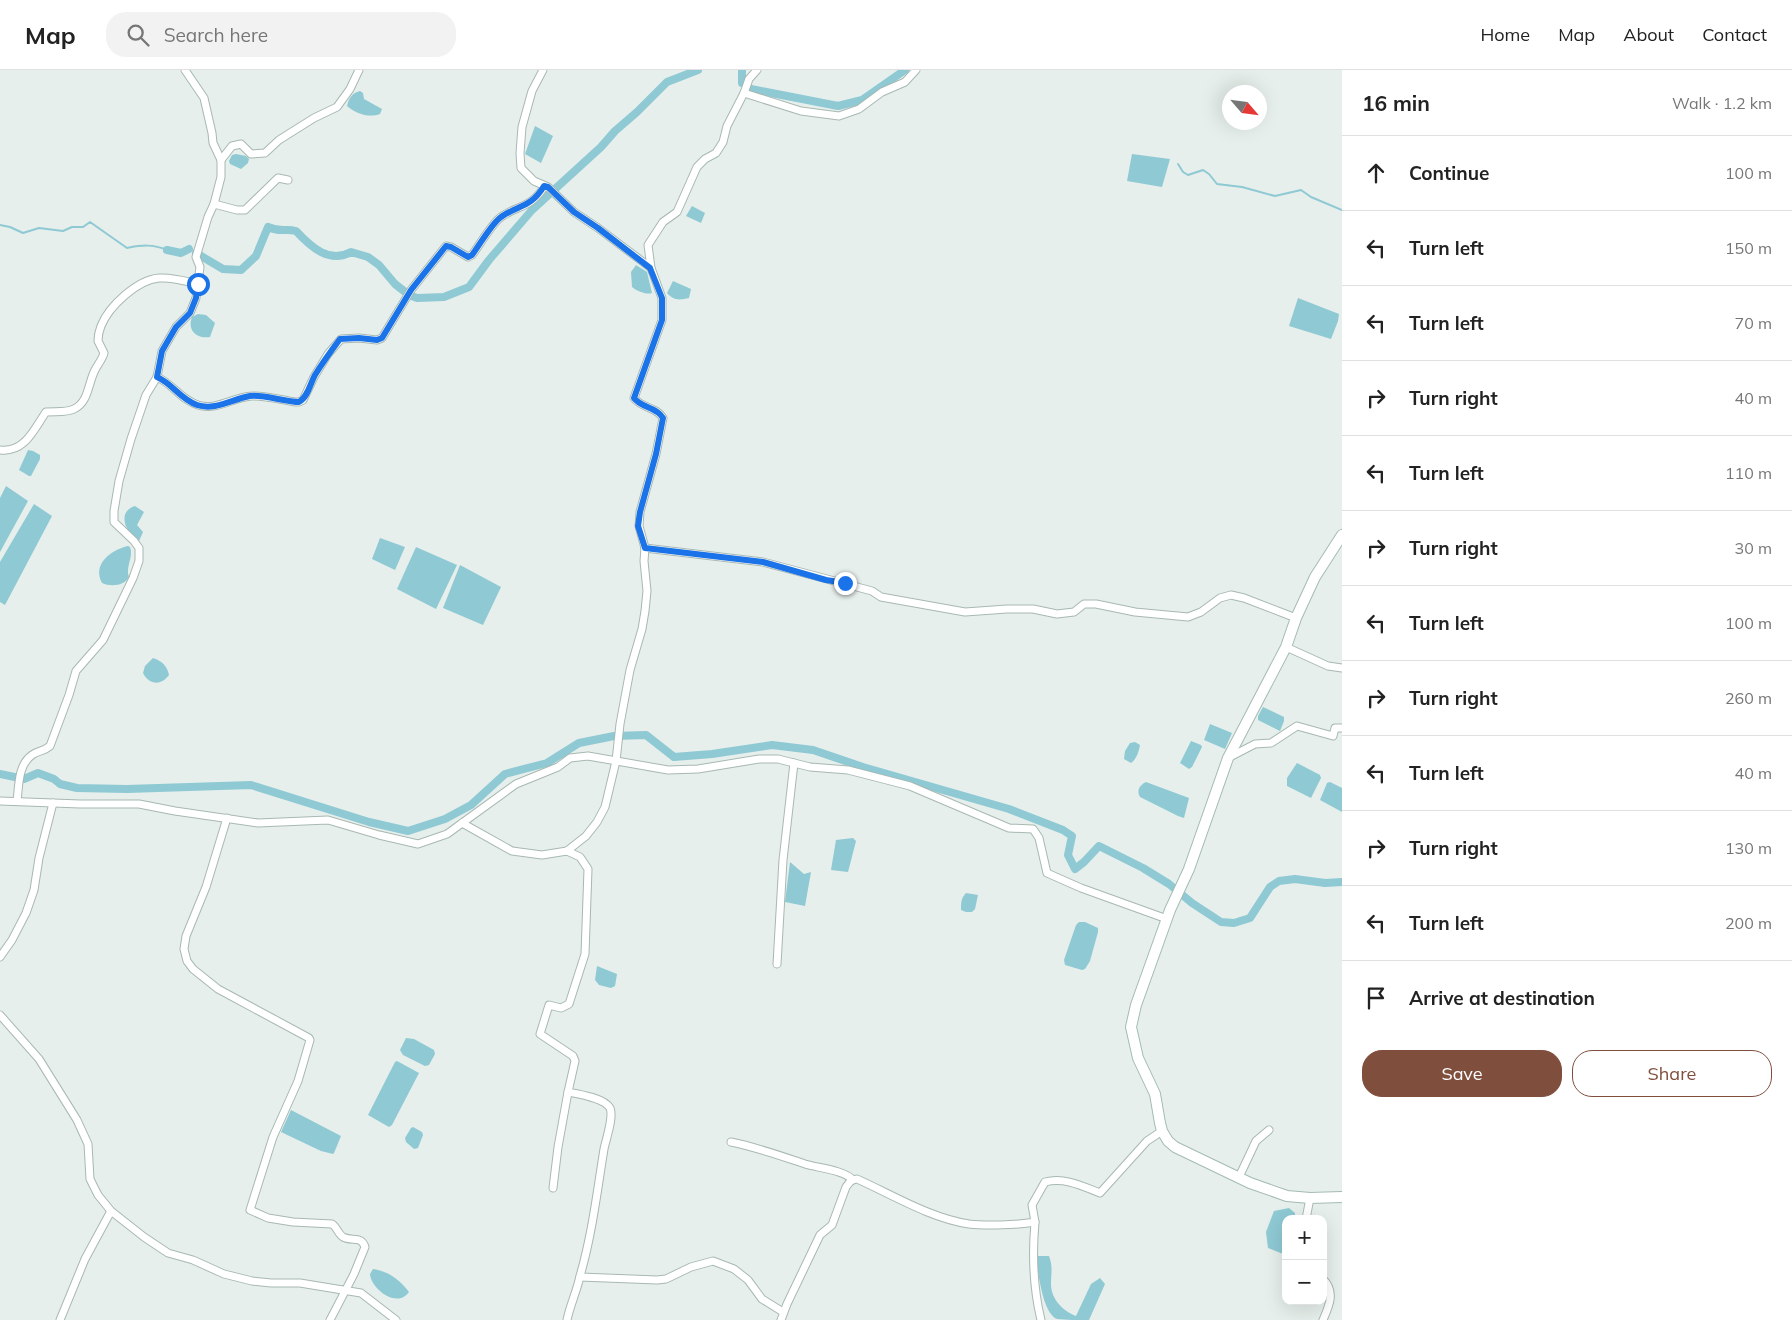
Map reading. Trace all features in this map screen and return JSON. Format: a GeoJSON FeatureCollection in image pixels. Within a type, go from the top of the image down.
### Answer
{"type":"FeatureCollection","features":[{"type":"Feature","properties":{"kind":"street"},"geometry":{"type":"LineString","coordinates":[[17,801],[20,774],[26,762],[36,752],[44,751],[50,746],[69,696],[76,671],[103,640],[139,561],[139,548],[114,522],[119,481],[146,395],[157,377],[162,351],[176,327],[190,313],[196,298],[200,267],[196,257],[208,217],[214,204],[221,176],[221,160],[212,143],[212,133],[204,98],[185,70]]}},
{"type":"Feature","properties":{"kind":"street"},"geometry":{"type":"LineString","coordinates":[[221,160],[232,146],[241,144],[251,154],[265,154],[279,140],[314,118],[337,107],[350,89],[359,70]]}},
{"type":"Feature","properties":{"kind":"street"},"geometry":{"type":"LineString","coordinates":[[543,70],[532,91],[522,127],[520,153],[522,168],[534,181],[548,187],[574,212],[650,268]]}},
{"type":"Feature","properties":{"kind":"street"},"geometry":{"type":"LineString","coordinates":[[462,823],[512,851],[542,855],[567,851],[586,836],[598,822],[605,807],[616,761],[620,724],[630,670],[646,610],[645,548],[638,526],[663,418],[660,413],[637,402],[634,398],[662,320],[662,298],[650,268],[648,245],[663,222],[677,212],[697,167],[705,159],[716,153],[723,142],[727,126],[749,80],[757,70]]}},
{"type":"Feature","properties":{"kind":"street"},"geometry":{"type":"LineString","coordinates":[[744,92],[801,111],[839,116],[859,109],[882,92],[905,82],[916,70]]}},
{"type":"Feature","properties":{"kind":"street"},"geometry":{"type":"LineString","coordinates":[[214,204],[237,210],[245,210],[278,178],[288,180]]}},
{"type":"Feature","properties":{"kind":"street"},"geometry":{"type":"LineString","coordinates":[[157,377],[167,381],[182,398],[197,405],[208,407],[251,396],[299,402],[303,400],[314,377],[340,339],[359,338],[377,340],[382,338],[411,290],[446,246],[468,257],[472,255],[500,218],[527,205],[538,196],[544,186]]}},
{"type":"Feature","properties":{"kind":"street"},"geometry":{"type":"LineString","coordinates":[[0,450],[6,451],[20,447],[30,437],[46,412],[75,409],[81,403],[88,393],[94,371],[101,362],[104,353],[98,341],[100,327],[106,316],[137,285],[148,280],[160,278],[198,284]]}},
{"type":"Feature","properties":{"kind":"street"},"geometry":{"type":"LineString","coordinates":[[1342,536],[1315,576],[1296,618],[1286,647],[1228,758],[1189,869],[1169,915],[1136,1005],[1131,1027],[1138,1058],[1155,1094],[1162,1131],[1175,1147],[1239,1177],[1287,1196],[1310,1198],[1342,1196]]}},
{"type":"Feature","properties":{"kind":"street"},"geometry":{"type":"LineString","coordinates":[[645,548],[763,562],[872,591],[881,597],[965,612],[1024,609],[1057,614],[1074,612],[1084,604],[1096,604],[1135,612],[1188,617],[1201,612],[1220,598],[1231,595],[1244,598],[1296,618]]}},
{"type":"Feature","properties":{"kind":"street"},"geometry":{"type":"LineString","coordinates":[[1286,647],[1328,666],[1342,668]]}},
{"type":"Feature","properties":{"kind":"street"},"geometry":{"type":"LineString","coordinates":[[1228,758],[1255,744],[1271,743],[1297,726],[1333,736],[1336,728],[1342,728]]}},
{"type":"Feature","properties":{"kind":"street"},"geometry":{"type":"LineString","coordinates":[[0,801],[53,804],[140,804],[258,823],[328,820],[418,844],[447,834],[516,784],[558,767],[570,758],[588,756],[668,770],[698,769],[758,759],[778,759],[810,767],[848,770],[910,786],[1002,826],[1033,829],[1039,838],[1047,873],[1081,888],[1169,915]]}},
{"type":"Feature","properties":{"kind":"street"},"geometry":{"type":"LineString","coordinates":[[777,964],[783,860],[794,763]]}},
{"type":"Feature","properties":{"kind":"street"},"geometry":{"type":"LineString","coordinates":[[0,958],[26,913],[34,890],[39,858],[53,804]]}},
{"type":"Feature","properties":{"kind":"street"},"geometry":{"type":"LineString","coordinates":[[227,818],[206,887],[186,936],[184,949],[187,961],[218,989],[310,1040],[298,1081],[272,1137],[250,1210],[268,1218],[293,1222],[332,1224],[335,1225],[340,1235],[346,1238],[358,1238],[364,1242],[365,1247],[330,1320]]}},
{"type":"Feature","properties":{"kind":"street"},"geometry":{"type":"LineString","coordinates":[[553,1188],[558,1147],[575,1061],[574,1056],[540,1034],[549,1005],[561,1008],[570,1004],[585,954],[588,869],[580,857],[567,851]]}},
{"type":"Feature","properties":{"kind":"street"},"geometry":{"type":"LineString","coordinates":[[0,1015],[39,1059],[77,1120],[88,1144],[90,1178],[98,1195],[111,1211],[159,1249],[193,1260],[224,1274],[252,1281],[300,1283],[361,1293],[396,1320]]}},
{"type":"Feature","properties":{"kind":"street"},"geometry":{"type":"LineString","coordinates":[[566,1320],[580,1277],[595,1211],[604,1146],[612,1114],[609,1106],[601,1102],[588,1096],[568,1092]]}},
{"type":"Feature","properties":{"kind":"street"},"geometry":{"type":"LineString","coordinates":[[1239,1177],[1254,1145],[1262,1135],[1270,1130]]}},
{"type":"Feature","properties":{"kind":"street"},"geometry":{"type":"LineString","coordinates":[[1041,1320],[1035,1295],[1032,1252],[1035,1222],[1032,1205],[1045,1182],[1054,1180],[1073,1182],[1100,1193],[1148,1141],[1162,1131]]}},
{"type":"Feature","properties":{"kind":"street"},"geometry":{"type":"LineString","coordinates":[[731,1142],[747,1145],[836,1172],[853,1180]]}},
{"type":"Feature","properties":{"kind":"street"},"geometry":{"type":"LineString","coordinates":[[781,1320],[810,1254],[820,1235],[832,1225],[846,1187],[853,1180],[857,1179],[904,1201],[958,1222],[971,1224],[1020,1224],[1035,1222]]}},
{"type":"Feature","properties":{"kind":"street"},"geometry":{"type":"LineString","coordinates":[[1307,1215],[1310,1198]]}},
{"type":"Feature","properties":{"kind":"street"},"geometry":{"type":"LineString","coordinates":[[60,1320],[85,1259],[111,1211]]}},
{"type":"Feature","properties":{"kind":"street"},"geometry":{"type":"LineString","coordinates":[[580,1277],[666,1279],[713,1261],[734,1269],[748,1280],[762,1299],[783,1312]]}},
{"type":"Feature","properties":{"kind":"street"},"geometry":{"type":"LineString","coordinates":[[1322,1320],[1330,1303],[1331,1294],[1327,1283]]}},
{"type":"Feature","properties":{"kind":"water"},"geometry":{"type":"Polygon","coordinates":[[[360,91],[363,93],[364,99],[382,109],[380,114],[371,116],[354,111],[347,106],[351,96],[360,91]]]}},
{"type":"Feature","properties":{"kind":"water"},"geometry":{"type":"Polygon","coordinates":[[[535,126],[553,136],[541,163],[525,154],[535,126]]]}},
{"type":"Feature","properties":{"kind":"water"},"geometry":{"type":"Polygon","coordinates":[[[1132,154],[1170,159],[1162,187],[1127,181],[1132,154]]]}},
{"type":"Feature","properties":{"kind":"water"},"geometry":{"type":"Polygon","coordinates":[[[232,155],[246,156],[249,159],[248,163],[241,169],[230,164],[229,161],[232,155]]]}},
{"type":"Feature","properties":{"kind":"water"},"geometry":{"type":"Polygon","coordinates":[[[692,206],[705,213],[701,223],[686,216],[692,206]]]}},
{"type":"Feature","properties":{"kind":"water"},"geometry":{"type":"Polygon","coordinates":[[[636,265],[647,272],[652,293],[642,292],[632,287],[631,272],[636,265]]]}},
{"type":"Feature","properties":{"kind":"water"},"geometry":{"type":"Polygon","coordinates":[[[673,281],[691,289],[689,298],[677,299],[667,293],[673,281]]]}},
{"type":"Feature","properties":{"kind":"water"},"geometry":{"type":"Polygon","coordinates":[[[1298,298],[1339,314],[1331,339],[1289,326],[1298,298]]]}},
{"type":"Feature","properties":{"kind":"water"},"geometry":{"type":"Polygon","coordinates":[[[198,314],[206,315],[215,323],[210,337],[201,337],[192,330],[192,317],[198,314]]]}},
{"type":"Feature","properties":{"kind":"water"},"geometry":{"type":"Polygon","coordinates":[[[28,450],[40,455],[40,459],[31,476],[19,470],[28,450]]]}},
{"type":"Feature","properties":{"kind":"water"},"geometry":{"type":"Polygon","coordinates":[[[6,486],[28,501],[0,552],[0,498],[6,486]]]}},
{"type":"Feature","properties":{"kind":"water"},"geometry":{"type":"Polygon","coordinates":[[[34,504],[52,516],[5,605],[0,602],[0,562],[34,504]]]}},
{"type":"Feature","properties":{"kind":"water"},"geometry":{"type":"Polygon","coordinates":[[[135,506],[144,512],[137,525],[143,532],[139,541],[130,533],[124,518],[129,509],[135,506]]]}},
{"type":"Feature","properties":{"kind":"water"},"geometry":{"type":"Polygon","coordinates":[[[380,538],[405,547],[395,570],[372,559],[380,538]]]}},
{"type":"Feature","properties":{"kind":"water"},"geometry":{"type":"Polygon","coordinates":[[[128,546],[131,551],[128,570],[129,577],[127,580],[117,585],[102,583],[99,570],[101,564],[110,554],[128,546]]]}},
{"type":"Feature","properties":{"kind":"water"},"geometry":{"type":"Polygon","coordinates":[[[416,547],[457,565],[436,609],[397,589],[416,547]]]}},
{"type":"Feature","properties":{"kind":"water"},"geometry":{"type":"Polygon","coordinates":[[[460,565],[501,587],[483,625],[443,608],[460,565]]]}},
{"type":"Feature","properties":{"kind":"water"},"geometry":{"type":"Polygon","coordinates":[[[153,658],[164,664],[169,675],[166,679],[155,683],[148,680],[143,673],[145,666],[153,658]]]}},
{"type":"Feature","properties":{"kind":"water"},"geometry":{"type":"Polygon","coordinates":[[[1263,707],[1284,717],[1280,731],[1258,720],[1263,707]]]}},
{"type":"Feature","properties":{"kind":"water"},"geometry":{"type":"Polygon","coordinates":[[[1210,724],[1232,733],[1225,749],[1204,740],[1210,724]]]}},
{"type":"Feature","properties":{"kind":"water"},"geometry":{"type":"Polygon","coordinates":[[[1191,741],[1202,747],[1192,767],[1189,769],[1180,763],[1191,741]]]}},
{"type":"Feature","properties":{"kind":"water"},"geometry":{"type":"Polygon","coordinates":[[[1135,742],[1140,745],[1136,758],[1131,763],[1124,759],[1125,751],[1130,743],[1135,742]]]}},
{"type":"Feature","properties":{"kind":"water"},"geometry":{"type":"Polygon","coordinates":[[[1297,763],[1320,775],[1321,778],[1311,798],[1287,786],[1287,778],[1297,763]]]}},
{"type":"Feature","properties":{"kind":"water"},"geometry":{"type":"Polygon","coordinates":[[[1146,782],[1189,798],[1184,818],[1140,797],[1139,788],[1146,782]]]}},
{"type":"Feature","properties":{"kind":"water"},"geometry":{"type":"Polygon","coordinates":[[[1330,782],[1342,788],[1342,812],[1320,800],[1327,783],[1330,782]]]}},
{"type":"Feature","properties":{"kind":"water"},"geometry":{"type":"Polygon","coordinates":[[[853,838],[856,841],[848,872],[831,870],[836,840],[853,838]]]}},
{"type":"Feature","properties":{"kind":"water"},"geometry":{"type":"Polygon","coordinates":[[[790,862],[804,874],[811,872],[805,906],[785,902],[790,862]]]}},
{"type":"Feature","properties":{"kind":"water"},"geometry":{"type":"Polygon","coordinates":[[[966,893],[978,895],[975,909],[972,912],[961,910],[963,897],[966,893]]]}},
{"type":"Feature","properties":{"kind":"water"},"geometry":{"type":"Polygon","coordinates":[[[1079,922],[1085,922],[1098,928],[1090,961],[1085,969],[1082,970],[1065,965],[1064,960],[1076,925],[1079,922]]]}},
{"type":"Feature","properties":{"kind":"water"},"geometry":{"type":"Polygon","coordinates":[[[597,966],[617,974],[615,986],[611,988],[599,985],[595,980],[597,966]]]}},
{"type":"Feature","properties":{"kind":"water"},"geometry":{"type":"Polygon","coordinates":[[[406,1038],[414,1039],[434,1050],[435,1054],[429,1065],[425,1066],[403,1055],[400,1050],[406,1038]]]}},
{"type":"Feature","properties":{"kind":"water"},"geometry":{"type":"Polygon","coordinates":[[[397,1061],[419,1073],[392,1125],[389,1127],[368,1115],[397,1061]]]}},
{"type":"Feature","properties":{"kind":"water"},"geometry":{"type":"Polygon","coordinates":[[[291,1110],[341,1136],[333,1154],[321,1151],[281,1132],[291,1110]]]}},
{"type":"Feature","properties":{"kind":"water"},"geometry":{"type":"Polygon","coordinates":[[[413,1127],[422,1132],[423,1135],[418,1148],[414,1149],[406,1142],[405,1138],[413,1127]]]}},
{"type":"Feature","properties":{"kind":"water"},"geometry":{"type":"Polygon","coordinates":[[[1289,1208],[1295,1213],[1295,1215],[1282,1215],[1282,1254],[1268,1248],[1266,1232],[1274,1211],[1289,1208]]]}},
{"type":"Feature","properties":{"kind":"water"},"geometry":{"type":"Polygon","coordinates":[[[1036,1256],[1049,1256],[1053,1295],[1062,1308],[1076,1316],[1091,1284],[1100,1278],[1105,1284],[1089,1320],[1057,1319],[1052,1315],[1044,1300],[1036,1256]]]}},
{"type":"Feature","properties":{"kind":"water"},"geometry":{"type":"Polygon","coordinates":[[[373,1269],[393,1277],[409,1292],[404,1297],[398,1298],[385,1295],[371,1280],[370,1274],[373,1269]]]}},
{"type":"Feature","properties":{"kind":"waterway"},"geometry":{"type":"LineString","coordinates":[[196,253],[223,269],[241,270],[256,256],[268,227],[276,230],[292,230],[296,231],[314,248],[328,255],[343,255],[351,252],[368,257],[379,265],[395,284],[409,295],[417,298],[444,297],[469,287],[489,260],[532,210],[601,147],[615,131],[667,82],[698,70]]}},
{"type":"Feature","properties":{"kind":"waterway"},"geometry":{"type":"LineString","coordinates":[[742,70],[742,83]]}},
{"type":"Feature","properties":{"kind":"waterway"},"geometry":{"type":"LineString","coordinates":[[751,89],[838,106],[862,100],[905,70]]}},
{"type":"Feature","properties":{"kind":"waterway"},"geometry":{"type":"LineString","coordinates":[[1178,164],[1183,172],[1188,175],[1203,170],[1217,184],[1242,187],[1275,196],[1301,190],[1311,197],[1342,210]]}},
{"type":"Feature","properties":{"kind":"waterway"},"geometry":{"type":"LineString","coordinates":[[0,225],[23,233],[39,228],[63,231],[72,227],[83,227],[90,222],[127,248],[147,246],[167,250]]}},
{"type":"Feature","properties":{"kind":"waterway"},"geometry":{"type":"LineString","coordinates":[[167,250],[181,253],[189,249]]}},
{"type":"Feature","properties":{"kind":"waterway"},"geometry":{"type":"LineString","coordinates":[[0,774],[24,779],[38,773],[54,779],[60,784],[77,788],[127,789],[251,785],[369,822],[408,831],[445,819],[471,805],[505,774],[547,763],[579,743],[614,736],[646,735],[674,757],[712,754],[772,745],[813,750],[863,767],[1009,809],[1063,830],[1072,836],[1068,855],[1075,869],[1099,846],[1143,868],[1169,884],[1192,903],[1221,922],[1234,923],[1250,918],[1270,887],[1279,881],[1295,879],[1325,883],[1342,882]]}},
{"type":"Feature","properties":{"kind":"route"},"geometry":{"type":"LineString","coordinates":[[198,284],[196,298],[190,313],[176,327],[162,351],[157,377],[167,381],[182,398],[197,405],[208,407],[251,396],[299,402],[303,400],[314,377],[340,339],[359,338],[377,340],[382,338],[411,290],[446,246],[468,257],[472,255],[500,218],[527,205],[538,196],[544,186],[548,187],[574,212],[650,268],[662,298],[662,320],[634,398],[637,402],[660,413],[663,418],[638,526],[645,548],[748,559],[826,580],[845,583]]}}]}
